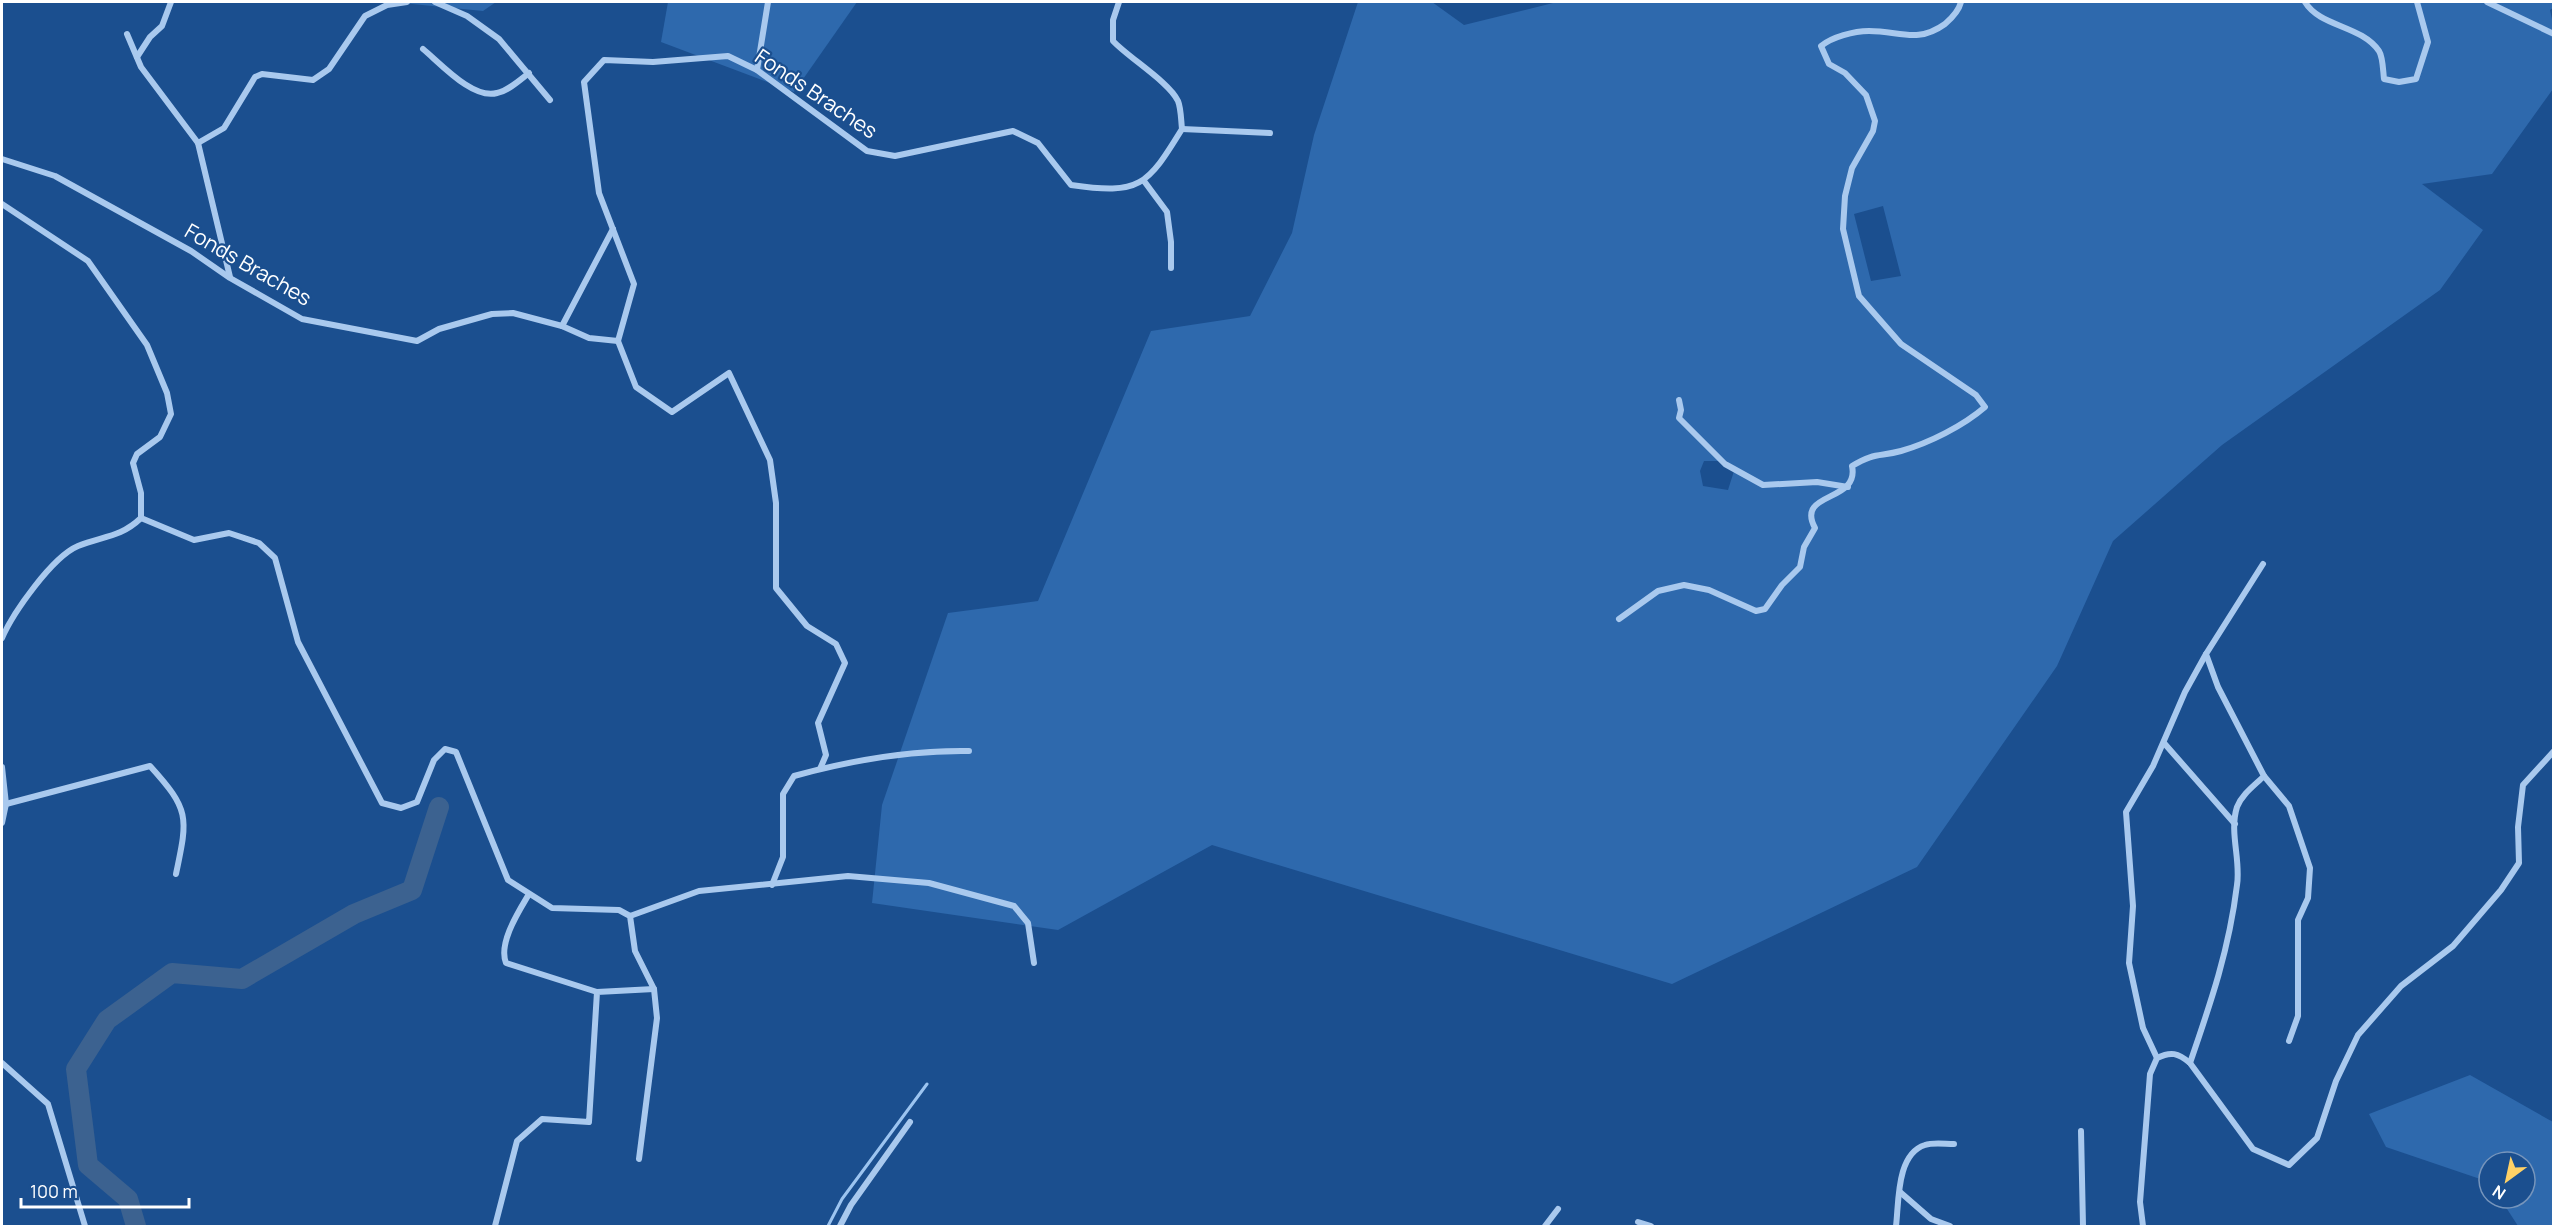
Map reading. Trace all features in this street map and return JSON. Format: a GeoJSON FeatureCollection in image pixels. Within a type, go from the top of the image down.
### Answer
{"type":"FeatureCollection","features":[{"type":"Feature","properties":{"kind":"street"},"geometry":{"type":"LineString","coordinates":[[136,57],[150,37],[162,26],[171,2]]}},
{"type":"Feature","properties":{"kind":"street"},"geometry":{"type":"LineString","coordinates":[[198,142],[224,128],[255,77],[262,74],[314,80],[329,69],[365,16],[387,5],[407,2]]}},
{"type":"Feature","properties":{"kind":"street"},"geometry":{"type":"LineString","coordinates":[[435,2],[467,16],[499,39],[550,100]]}},
{"type":"Feature","properties":{"kind":"street"},"geometry":{"type":"LineString","coordinates":[[757,70],[768,2]]}},
{"type":"Feature","properties":{"kind":"street"},"geometry":{"type":"LineString","coordinates":[[1119,2],[1113,20],[1113,41],[1127,56],[1158,79],[1178,100],[1182,129],[1160,163],[1144,181],[1167,212],[1171,242],[1171,268]]}},
{"type":"Feature","properties":{"kind":"street"},"geometry":{"type":"LineString","coordinates":[[1619,619],[1658,591],[1684,585],[1709,590],[1756,611],[1764,609],[1782,585],[1800,567],[1804,547],[1815,528],[1812,522],[1813,510],[1823,499],[1848,488],[1854,476],[1852,466],[1870,455],[1900,451],[1956,426],[1984,407],[1976,395],[1959,382],[1924,362],[1901,344],[1859,296],[1843,229],[1845,196],[1852,168],[1873,131],[1875,121],[1866,95],[1845,73],[1829,64],[1821,46],[1829,40],[1867,31],[1918,37],[1933,33],[1949,21],[1961,2]]}},
{"type":"Feature","properties":{"kind":"street"},"geometry":{"type":"LineString","coordinates":[[2305,2],[2327,20],[2355,31],[2379,52],[2384,79],[2399,82],[2416,79],[2428,42],[2417,2]]}},
{"type":"Feature","properties":{"kind":"street"},"geometry":{"type":"LineString","coordinates":[[2487,2],[2553,34]]}},
{"type":"Feature","properties":{"kind":"street"},"geometry":{"type":"LineString","coordinates":[[127,34],[141,67],[198,142],[230,278]]}},
{"type":"Feature","properties":{"kind":"street"},"geometry":{"type":"LineString","coordinates":[[423,49],[461,82],[483,93],[497,93],[529,73]]}},
{"type":"Feature","properties":{"kind":"street","name":"Fonds Braches"},"geometry":{"type":"LineString","coordinates":[[2,159],[55,176],[191,251],[230,278],[302,319],[417,341],[439,329],[492,314],[513,313],[562,326],[589,338],[618,341],[634,284],[599,193],[586,112],[584,82],[604,60],[653,62],[728,56],[757,70],[867,151],[896,156],[1013,131],[1038,142],[1071,184],[1102,189],[1129,189],[1144,181]]}},
{"type":"Feature","properties":{"kind":"street"},"geometry":{"type":"LineString","coordinates":[[1182,129],[1270,133]]}},
{"type":"Feature","properties":{"kind":"street"},"geometry":{"type":"LineString","coordinates":[[2,204],[88,261],[147,345],[167,393],[171,414],[160,437],[137,454],[133,463],[141,493],[141,518],[128,530],[77,546],[62,557],[42,578],[2,638]]}},
{"type":"Feature","properties":{"kind":"street"},"geometry":{"type":"LineString","coordinates":[[562,326],[613,229]]}},
{"type":"Feature","properties":{"kind":"street"},"geometry":{"type":"LineString","coordinates":[[618,341],[636,387],[672,411],[729,373],[770,460],[776,503],[776,588],[807,626],[836,644],[845,663],[818,723],[826,755],[820,769]]}},
{"type":"Feature","properties":{"kind":"street"},"geometry":{"type":"LineString","coordinates":[[1679,400],[1681,410],[1679,418],[1685,426],[1725,464],[1763,485],[1817,482],[1848,488]]}},
{"type":"Feature","properties":{"kind":"street"},"geometry":{"type":"LineString","coordinates":[[141,518],[194,540],[229,533],[259,543],[275,558],[298,642],[382,804],[401,808],[417,802],[434,760],[445,749],[456,752],[508,880],[552,908],[619,910],[630,916],[699,891],[848,876],[918,882],[1014,906],[1028,923],[1034,963]]}},
{"type":"Feature","properties":{"kind":"street"},"geometry":{"type":"LineString","coordinates":[[2157,1058],[2143,1028],[2129,963],[2133,906],[2127,812],[2133,797],[2164,743],[2185,692],[2205,654],[2263,564]]}},
{"type":"Feature","properties":{"kind":"street"},"geometry":{"type":"LineString","coordinates":[[2205,654],[2218,687],[2264,776],[2289,807],[2310,868],[2308,898],[2298,920],[2298,1016],[2289,1041]]}},
{"type":"Feature","properties":{"kind":"street"},"geometry":{"type":"LineString","coordinates":[[2164,743],[2235,824]]}},
{"type":"Feature","properties":{"kind":"street"},"geometry":{"type":"LineString","coordinates":[[772,885],[783,856],[783,794],[794,776],[820,769],[926,750],[969,751]]}},
{"type":"Feature","properties":{"kind":"street"},"geometry":{"type":"LineString","coordinates":[[2143,1227],[2140,1202],[2148,1097],[2150,1074],[2157,1058],[2169,1053],[2180,1054],[2190,1063],[2253,1149],[2289,1165],[2317,1138],[2336,1081],[2358,1035],[2401,986],[2453,946],[2501,890],[2519,863],[2518,827],[2523,785],[2553,751]]}},
{"type":"Feature","properties":{"kind":"street"},"geometry":{"type":"LineString","coordinates":[[6,804],[150,766],[176,795],[186,828],[176,874]]}},
{"type":"Feature","properties":{"kind":"street"},"geometry":{"type":"LineString","coordinates":[[2,767],[6,804],[2,823]]}},
{"type":"Feature","properties":{"kind":"street"},"geometry":{"type":"LineString","coordinates":[[2190,1063],[2219,981],[2228,946],[2238,882],[2235,824],[2237,807],[2243,796],[2264,776]]}},
{"type":"Feature","properties":{"kind":"street"},"geometry":{"type":"LineString","coordinates":[[530,894],[506,941],[503,951],[506,963],[597,992],[654,989]]}},
{"type":"Feature","properties":{"kind":"street"},"geometry":{"type":"LineString","coordinates":[[630,916],[635,951],[654,989],[657,1018],[639,1159]]}},
{"type":"Feature","properties":{"kind":"street"},"geometry":{"type":"LineString","coordinates":[[495,1227],[517,1141],[542,1119],[589,1122],[597,992]]}},
{"type":"Feature","properties":{"kind":"street"},"geometry":{"type":"LineString","coordinates":[[2,1063],[48,1104],[85,1227]]}},
{"type":"Feature","properties":{"kind":"street"},"geometry":{"type":"LineString","coordinates":[[840,1227],[851,1205],[910,1122]]}},
{"type":"Feature","properties":{"kind":"street"},"geometry":{"type":"LineString","coordinates":[[2081,1131],[2083,1227]]}},
{"type":"Feature","properties":{"kind":"street"},"geometry":{"type":"LineString","coordinates":[[1896,1227],[1903,1172],[1919,1147],[1928,1144],[1954,1144]]}},
{"type":"Feature","properties":{"kind":"street"},"geometry":{"type":"LineString","coordinates":[[1900,1192],[1931,1219],[1950,1227]]}},
{"type":"Feature","properties":{"kind":"street"},"geometry":{"type":"LineString","coordinates":[[1545,1227],[1558,1209]]}},
{"type":"Feature","properties":{"kind":"street"},"geometry":{"type":"LineString","coordinates":[[1638,1222],[1651,1227]]}},
{"type":"Feature","properties":{"kind":"shaded area"},"geometry":{"type":"Polygon","coordinates":[[[392,2],[496,2],[483,11],[392,2]]]}},
{"type":"Feature","properties":{"kind":"shaded area"},"geometry":{"type":"Polygon","coordinates":[[[668,2],[857,2],[794,92],[661,42],[668,2]]]}},
{"type":"Feature","properties":{"kind":"shaded area"},"geometry":{"type":"Polygon","coordinates":[[[1358,2],[1432,2],[1464,25],[1557,2],[2553,2],[2553,8],[2550,10],[2554,28],[2553,89],[2492,174],[2422,184],[2483,230],[2440,290],[2222,445],[2113,541],[2057,666],[1917,867],[1672,984],[1212,845],[1058,930],[872,903],[882,805],[948,613],[1038,601],[1151,331],[1250,316],[1292,233],[1314,135],[1358,2]],[[1883,206],[1854,214],[1871,281],[1901,276],[1883,206]],[[1704,461],[1700,471],[1703,486],[1728,490],[1734,471],[1727,461],[1704,461]]]}},
{"type":"Feature","properties":{"kind":"shaded area"},"geometry":{"type":"Polygon","coordinates":[[[2470,1075],[2553,1122],[2553,1226],[2518,1226],[2508,1210],[2537,1210],[2537,1150],[2477,1150],[2477,1178],[2386,1147],[2369,1114],[2470,1075]]]}},
{"type":"Feature","properties":{"kind":"waterway"},"geometry":{"type":"LineString","coordinates":[[136,1226],[128,1199],[88,1165],[76,1069],[107,1020],[172,973],[242,979],[354,914],[412,890],[439,807]]}},
{"type":"Feature","properties":{"kind":"waterway"},"geometry":{"type":"LineString","coordinates":[[828,1226],[842,1199],[927,1084]]}}]}
